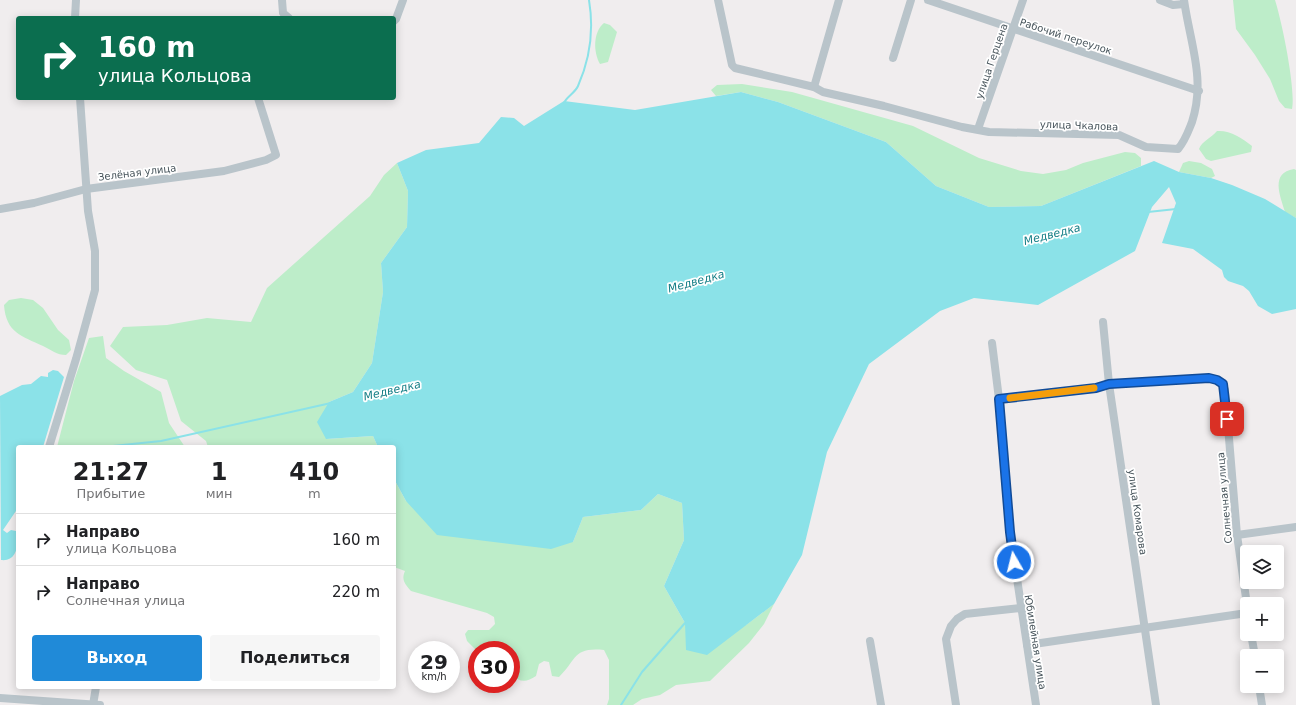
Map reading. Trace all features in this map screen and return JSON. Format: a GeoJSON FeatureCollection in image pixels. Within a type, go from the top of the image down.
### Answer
{"type":"FeatureCollection","features":[{"type":"Feature","properties":{"kind":"street"},"geometry":{"type":"LineString","coordinates":[[75,16],[76,0]]}},
{"type":"Feature","properties":{"kind":"street"},"geometry":{"type":"LineString","coordinates":[[282,0],[283,13],[287,16]]}},
{"type":"Feature","properties":{"kind":"street"},"geometry":{"type":"LineString","coordinates":[[396,17],[402,0]]}},
{"type":"Feature","properties":{"kind":"street","name":"улица Чкалова"},"geometry":{"type":"LineString","coordinates":[[718,0],[732,65],[735,68],[814,87],[823,92],[884,106],[962,127],[989,132],[1119,135],[1146,147],[1178,149],[1184,143],[1189,131],[1196,108],[1198,91]]}},
{"type":"Feature","properties":{"kind":"street"},"geometry":{"type":"LineString","coordinates":[[814,87],[838,0]]}},
{"type":"Feature","properties":{"kind":"street"},"geometry":{"type":"LineString","coordinates":[[893,58],[911,0]]}},
{"type":"Feature","properties":{"kind":"street","name":"Рабочий переулок"},"geometry":{"type":"LineString","coordinates":[[928,0],[1198,91]]}},
{"type":"Feature","properties":{"kind":"street","name":"улица Герцена"},"geometry":{"type":"LineString","coordinates":[[978,129],[1023,0]]}},
{"type":"Feature","properties":{"kind":"street"},"geometry":{"type":"LineString","coordinates":[[1160,0],[1173,5],[1184,2],[1198,76],[1198,91]]}},
{"type":"Feature","properties":{"kind":"street"},"geometry":{"type":"LineString","coordinates":[[50,445],[72,373],[95,290],[95,251],[86,189],[80,100]]}},
{"type":"Feature","properties":{"kind":"street","name":"Зелёная улица"},"geometry":{"type":"LineString","coordinates":[[0,208],[34,203],[86,189],[224,171],[266,160],[276,154],[259,100]]}},
{"type":"Feature","properties":{"kind":"street","name":"улица Комарова"},"geometry":{"type":"LineString","coordinates":[[1103,322],[1109,384],[1156,705]]}},
{"type":"Feature","properties":{"kind":"street","name":"Юбилейная улица"},"geometry":{"type":"LineString","coordinates":[[992,343],[999,399],[1010,532],[1020,608],[1036,705]]}},
{"type":"Feature","properties":{"kind":"street","name":"Солнечная улица"},"geometry":{"type":"LineString","coordinates":[[1109,384],[1209,378],[1217,380],[1223,384],[1225,390],[1236,535],[1246,597]]}},
{"type":"Feature","properties":{"kind":"street"},"geometry":{"type":"LineString","coordinates":[[999,399],[1096,388],[1109,384]]}},
{"type":"Feature","properties":{"kind":"street"},"geometry":{"type":"LineString","coordinates":[[1236,535],[1296,527]]}},
{"type":"Feature","properties":{"kind":"street"},"geometry":{"type":"LineString","coordinates":[[956,705],[946,638],[951,626],[957,619],[965,614],[1020,608]]}},
{"type":"Feature","properties":{"kind":"street"},"geometry":{"type":"LineString","coordinates":[[1027,645],[1240,614]]}},
{"type":"Feature","properties":{"kind":"street"},"geometry":{"type":"LineString","coordinates":[[870,641],[881,705]]}},
{"type":"Feature","properties":{"kind":"street"},"geometry":{"type":"LineString","coordinates":[[0,698],[95,705],[96,689]]}},
{"type":"Feature","properties":{"kind":"street"},"geometry":{"type":"LineString","coordinates":[[1261,693],[1262,705]]}},
{"type":"Feature","properties":{"kind":"green space"},"geometry":{"type":"Polygon","coordinates":[[[1233,0],[1275,0],[1285,39],[1292,87],[1292,109],[1285,108],[1279,101],[1270,79],[1236,29],[1233,0]]]}},
{"type":"Feature","properties":{"kind":"green space"},"geometry":{"type":"Polygon","coordinates":[[[604,23],[610,25],[617,32],[608,62],[600,64],[596,54],[595,42],[600,27],[604,23]]]}},
{"type":"Feature","properties":{"kind":"green space"},"geometry":{"type":"Polygon","coordinates":[[[742,84],[792,92],[913,126],[979,158],[1021,171],[1043,174],[1066,170],[1083,163],[1125,152],[1135,153],[1141,158],[1141,166],[1041,206],[989,207],[936,186],[886,142],[778,102],[741,92],[716,96],[711,90],[717,85],[742,84]]]}},
{"type":"Feature","properties":{"kind":"green space"},"geometry":{"type":"Polygon","coordinates":[[[1217,131],[1231,133],[1240,137],[1252,146],[1251,152],[1211,161],[1206,159],[1199,149],[1202,144],[1217,131]]]}},
{"type":"Feature","properties":{"kind":"green space"},"geometry":{"type":"Polygon","coordinates":[[[1189,161],[1201,163],[1212,169],[1215,176],[1211,178],[1179,172],[1183,163],[1189,161]]]}},
{"type":"Feature","properties":{"kind":"green space"},"geometry":{"type":"Polygon","coordinates":[[[397,163],[408,191],[407,227],[381,263],[383,292],[372,363],[353,392],[329,402],[326,439],[373,436],[377,445],[207,445],[206,441],[181,421],[167,380],[136,370],[110,346],[123,327],[167,325],[207,318],[251,322],[267,288],[370,196],[384,175],[397,163]]]}},
{"type":"Feature","properties":{"kind":"green space"},"geometry":{"type":"Polygon","coordinates":[[[1294,169],[1296,170],[1296,218],[1285,212],[1279,192],[1279,180],[1282,175],[1287,171],[1294,169]]]}},
{"type":"Feature","properties":{"kind":"green space"},"geometry":{"type":"Polygon","coordinates":[[[21,298],[33,300],[43,308],[58,330],[69,340],[71,350],[66,355],[57,353],[22,336],[12,328],[5,314],[4,305],[9,300],[21,298]]]}},
{"type":"Feature","properties":{"kind":"green space"},"geometry":{"type":"Polygon","coordinates":[[[103,336],[106,358],[124,371],[161,392],[169,423],[184,445],[58,445],[74,381],[89,338],[103,336]]]}},
{"type":"Feature","properties":{"kind":"green space"},"geometry":{"type":"Polygon","coordinates":[[[396,483],[406,501],[573,542],[583,517],[641,510],[658,494],[682,503],[684,540],[664,586],[685,623],[746,625],[774,604],[764,624],[749,643],[710,681],[676,685],[660,695],[642,699],[633,705],[607,705],[609,699],[609,660],[604,650],[586,651],[580,653],[559,677],[552,676],[549,662],[544,661],[539,664],[536,676],[526,681],[520,680],[520,641],[467,641],[465,634],[468,630],[489,630],[495,624],[494,617],[487,613],[411,591],[404,582],[403,577],[405,571],[396,568],[396,483]]]}},
{"type":"Feature","properties":{"kind":"water"},"geometry":{"type":"Polygon","coordinates":[[[741,92],[778,102],[886,142],[936,186],[989,207],[1041,206],[1154,161],[1179,172],[1211,178],[1265,199],[1296,218],[1296,309],[1272,314],[1258,306],[1249,291],[1243,286],[1228,281],[1224,277],[1222,270],[1193,249],[1162,243],[1176,203],[1169,187],[1152,207],[1135,251],[1038,305],[974,298],[940,311],[869,364],[827,452],[802,555],[774,604],[707,655],[686,650],[685,623],[664,586],[684,540],[682,503],[658,494],[641,510],[583,517],[573,542],[551,549],[437,535],[406,501],[396,483],[396,445],[377,445],[373,436],[326,439],[317,422],[329,402],[353,392],[372,363],[383,292],[381,263],[407,227],[408,191],[397,163],[426,150],[479,143],[501,117],[514,118],[524,126],[564,101],[635,110],[741,92]]]}},
{"type":"Feature","properties":{"kind":"water"},"geometry":{"type":"Polygon","coordinates":[[[53,370],[58,371],[64,377],[44,445],[16,445],[16,511],[3,530],[7,533],[11,530],[16,531],[16,551],[11,558],[1,560],[0,396],[22,385],[31,384],[41,376],[48,377],[48,373],[53,370]]]}},
{"type":"Feature","properties":{"kind":"waterway"},"geometry":{"type":"LineString","coordinates":[[564,103],[578,86],[588,55],[591,33],[589,0]]}},
{"type":"Feature","properties":{"kind":"waterway","name":"Медведка"},"geometry":{"type":"LineString","coordinates":[[1148,212],[1176,209]]}},
{"type":"Feature","properties":{"kind":"waterway","name":"Медведка"},"geometry":{"type":"LineString","coordinates":[[122,445],[161,441],[331,403]]}},
{"type":"Feature","properties":{"kind":"waterway"},"geometry":{"type":"LineString","coordinates":[[621,705],[642,672],[685,623]]}},
{"type":"Feature","properties":{"kind":"slow traffic"},"geometry":{"type":"LineString","coordinates":[[1010,398],[1094,388]]}},
{"type":"Feature","properties":{"kind":"route"},"geometry":{"type":"LineString","coordinates":[[1014,562],[1010,532],[999,399],[1096,388],[1109,384],[1209,378],[1217,380],[1223,384],[1225,390],[1227,419]]}}]}
